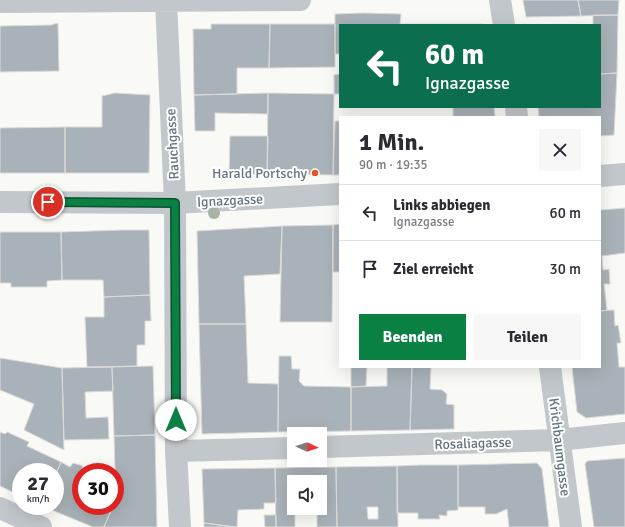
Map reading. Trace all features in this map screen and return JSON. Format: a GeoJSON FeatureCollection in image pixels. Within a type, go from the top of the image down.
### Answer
{"type":"FeatureCollection","features":[{"type":"Feature","properties":{"kind":"street"},"geometry":{"type":"LineString","coordinates":[[0,2],[300,0]]}},
{"type":"Feature","properties":{"kind":"street"},"geometry":{"type":"LineString","coordinates":[[500,0],[504,24]]}},
{"type":"Feature","properties":{"kind":"street","name":"Rauchgasse"},"geometry":{"type":"LineString","coordinates":[[166,1],[175,203],[176,451],[180,527]]}},
{"type":"Feature","properties":{"kind":"street"},"geometry":{"type":"LineString","coordinates":[[601,176],[625,174]]}},
{"type":"Feature","properties":{"kind":"street","name":"Ignazgasse"},"geometry":{"type":"LineString","coordinates":[[0,202],[175,203],[339,194]]}},
{"type":"Feature","properties":{"kind":"street","name":"Krichbaumgasse"},"geometry":{"type":"LineString","coordinates":[[550,368],[571,527]]}},
{"type":"Feature","properties":{"kind":"street","name":"Rosaliagasse"},"geometry":{"type":"LineString","coordinates":[[327,447],[559,440],[625,433]]}},
{"type":"Feature","properties":{"kind":"street"},"geometry":{"type":"LineString","coordinates":[[176,451],[287,448]]}},
{"type":"Feature","properties":{"kind":"street"},"geometry":{"type":"LineString","coordinates":[[0,508],[41,527]]}},
{"type":"Feature","properties":{"kind":"building"},"geometry":{"type":"Polygon","coordinates":[[[523,0],[578,0],[581,16],[526,17],[523,0]]]}},
{"type":"Feature","properties":{"kind":"building"},"geometry":{"type":"Polygon","coordinates":[[[578,0],[619,0],[618,15],[581,16],[578,0]]]}},
{"type":"Feature","properties":{"kind":"building"},"geometry":{"type":"Polygon","coordinates":[[[335,14],[401,14],[400,24],[339,24],[339,54],[335,54],[335,14]]]}},
{"type":"Feature","properties":{"kind":"building"},"geometry":{"type":"Polygon","coordinates":[[[593,15],[618,15],[617,73],[601,74],[601,24],[593,24],[593,15]]]}},
{"type":"Feature","properties":{"kind":"building"},"geometry":{"type":"Polygon","coordinates":[[[58,23],[59,71],[0,72],[0,26],[51,25],[58,23]]]}},
{"type":"Feature","properties":{"kind":"building"},"geometry":{"type":"Polygon","coordinates":[[[211,24],[270,24],[269,68],[237,68],[237,94],[194,95],[193,29],[211,29],[211,24]]]}},
{"type":"Feature","properties":{"kind":"building"},"geometry":{"type":"Polygon","coordinates":[[[270,24],[335,24],[335,67],[269,68],[270,24]]]}},
{"type":"Feature","properties":{"kind":"building"},"geometry":{"type":"Polygon","coordinates":[[[617,73],[614,135],[601,136],[601,116],[539,116],[538,108],[601,108],[601,74],[617,73]]]}},
{"type":"Feature","properties":{"kind":"building"},"geometry":{"type":"Polygon","coordinates":[[[339,74],[339,94],[334,94],[334,75],[339,74]]]}},
{"type":"Feature","properties":{"kind":"building"},"geometry":{"type":"Polygon","coordinates":[[[115,93],[150,95],[149,173],[65,173],[65,127],[102,127],[102,96],[115,93]]]}},
{"type":"Feature","properties":{"kind":"building"},"geometry":{"type":"Polygon","coordinates":[[[268,93],[334,94],[333,175],[267,174],[268,93]]]}},
{"type":"Feature","properties":{"kind":"building"},"geometry":{"type":"Polygon","coordinates":[[[268,93],[268,114],[215,113],[215,131],[195,131],[194,95],[268,93]]]}},
{"type":"Feature","properties":{"kind":"building"},"geometry":{"type":"Polygon","coordinates":[[[453,108],[494,108],[495,116],[453,116],[453,108]]]}},
{"type":"Feature","properties":{"kind":"building"},"geometry":{"type":"Polygon","coordinates":[[[335,121],[339,121],[339,175],[333,175],[335,121]]]}},
{"type":"Feature","properties":{"kind":"building"},"geometry":{"type":"Polygon","coordinates":[[[65,127],[65,173],[0,173],[0,128],[65,127]]]}},
{"type":"Feature","properties":{"kind":"building"},"geometry":{"type":"Polygon","coordinates":[[[230,136],[268,136],[267,174],[229,175],[230,136]]]}},
{"type":"Feature","properties":{"kind":"building"},"geometry":{"type":"Polygon","coordinates":[[[625,208],[625,253],[602,256],[603,270],[609,269],[610,284],[604,284],[607,310],[601,311],[601,210],[625,208]]]}},
{"type":"Feature","properties":{"kind":"building"},"geometry":{"type":"Polygon","coordinates":[[[339,224],[339,272],[333,272],[333,225],[339,224]]]}},
{"type":"Feature","properties":{"kind":"building"},"geometry":{"type":"Polygon","coordinates":[[[333,225],[332,322],[280,322],[282,226],[333,225]]]}},
{"type":"Feature","properties":{"kind":"building"},"geometry":{"type":"Polygon","coordinates":[[[282,226],[280,274],[244,276],[246,324],[199,324],[197,231],[282,226]]]}},
{"type":"Feature","properties":{"kind":"building"},"geometry":{"type":"Polygon","coordinates":[[[149,230],[150,295],[104,297],[103,280],[62,280],[61,232],[149,230]]]}},
{"type":"Feature","properties":{"kind":"building"},"geometry":{"type":"Polygon","coordinates":[[[0,232],[61,232],[62,280],[47,281],[47,287],[11,287],[11,283],[0,283],[0,232]]]}},
{"type":"Feature","properties":{"kind":"building"},"geometry":{"type":"Polygon","coordinates":[[[150,295],[151,321],[145,321],[145,345],[137,345],[137,366],[87,367],[85,317],[104,317],[104,297],[150,295]]]}},
{"type":"Feature","properties":{"kind":"building"},"geometry":{"type":"Polygon","coordinates":[[[614,310],[615,326],[618,325],[621,343],[617,343],[619,367],[625,367],[625,414],[586,418],[577,412],[572,368],[601,368],[601,311],[614,310]]]}},
{"type":"Feature","properties":{"kind":"building"},"geometry":{"type":"Polygon","coordinates":[[[199,324],[246,324],[248,383],[278,384],[278,432],[202,434],[199,324]]]}},
{"type":"Feature","properties":{"kind":"building"},"geometry":{"type":"Polygon","coordinates":[[[279,356],[291,356],[292,369],[300,369],[299,381],[304,386],[351,387],[351,431],[327,431],[327,427],[287,427],[287,432],[278,432],[279,356]]]}},
{"type":"Feature","properties":{"kind":"building"},"geometry":{"type":"Polygon","coordinates":[[[0,358],[62,368],[64,450],[24,430],[34,404],[0,390],[0,358]]]}},
{"type":"Feature","properties":{"kind":"building"},"geometry":{"type":"Polygon","coordinates":[[[153,366],[155,435],[114,436],[112,367],[153,366]]]}},
{"type":"Feature","properties":{"kind":"building"},"geometry":{"type":"Polygon","coordinates":[[[112,367],[113,391],[85,392],[86,418],[108,417],[109,439],[64,440],[62,368],[112,367]]]}},
{"type":"Feature","properties":{"kind":"building"},"geometry":{"type":"Polygon","coordinates":[[[351,368],[367,368],[366,386],[351,387],[351,368]]]}},
{"type":"Feature","properties":{"kind":"building"},"geometry":{"type":"Polygon","coordinates":[[[387,368],[412,368],[410,430],[351,431],[351,387],[387,386],[387,368]]]}},
{"type":"Feature","properties":{"kind":"building"},"geometry":{"type":"Polygon","coordinates":[[[412,368],[431,368],[430,389],[442,390],[447,394],[446,404],[454,405],[454,429],[410,430],[412,368]]]}},
{"type":"Feature","properties":{"kind":"building"},"geometry":{"type":"Polygon","coordinates":[[[0,432],[5,434],[7,432],[29,442],[27,446],[61,462],[12,463],[12,492],[0,486],[0,432]]]}},
{"type":"Feature","properties":{"kind":"building"},"geometry":{"type":"Polygon","coordinates":[[[155,435],[157,527],[104,527],[109,515],[124,515],[124,463],[115,463],[114,436],[155,435]]]}},
{"type":"Feature","properties":{"kind":"building"},"geometry":{"type":"Polygon","coordinates":[[[625,458],[625,527],[594,527],[585,464],[587,461],[625,458]]]}},
{"type":"Feature","properties":{"kind":"building"},"geometry":{"type":"Polygon","coordinates":[[[537,463],[542,469],[549,527],[509,527],[507,509],[496,514],[485,514],[485,507],[458,507],[458,465],[537,463]]]}},
{"type":"Feature","properties":{"kind":"building"},"geometry":{"type":"Polygon","coordinates":[[[64,464],[70,467],[72,464],[72,515],[109,515],[104,527],[93,527],[64,515],[64,464]]]}},
{"type":"Feature","properties":{"kind":"building"},"geometry":{"type":"Polygon","coordinates":[[[458,465],[458,510],[447,511],[447,516],[439,515],[440,519],[418,519],[418,513],[397,513],[397,466],[458,465]]]}},
{"type":"Feature","properties":{"kind":"building"},"geometry":{"type":"Polygon","coordinates":[[[397,466],[398,527],[337,527],[336,467],[397,466]],[[367,507],[368,519],[378,519],[378,507],[367,507]]]}},
{"type":"Feature","properties":{"kind":"building"},"geometry":{"type":"Polygon","coordinates":[[[336,467],[337,527],[317,527],[317,515],[327,515],[327,475],[287,475],[287,515],[295,515],[295,527],[276,527],[275,468],[336,467]]]}},
{"type":"Feature","properties":{"kind":"building"},"geometry":{"type":"Polygon","coordinates":[[[275,468],[276,503],[264,503],[264,509],[238,510],[237,527],[204,523],[202,469],[275,468]]]}},
{"type":"Feature","properties":{"kind":"building"},"geometry":{"type":"Polygon","coordinates":[[[264,515],[276,515],[276,527],[265,527],[264,515]]]}},
{"type":"Feature","properties":{"kind":"building"},"geometry":{"type":"Polygon","coordinates":[[[204,523],[233,527],[204,527],[204,523]]]}},
{"type":"Feature","properties":{"kind":"place","name":"Harald Portschy"},"geometry":{"type":"Point","coordinates":[315,173]}},
{"type":"Feature","properties":{"kind":"route"},"geometry":{"type":"LineString","coordinates":[[48,202],[175,203],[176,420]]}}]}
